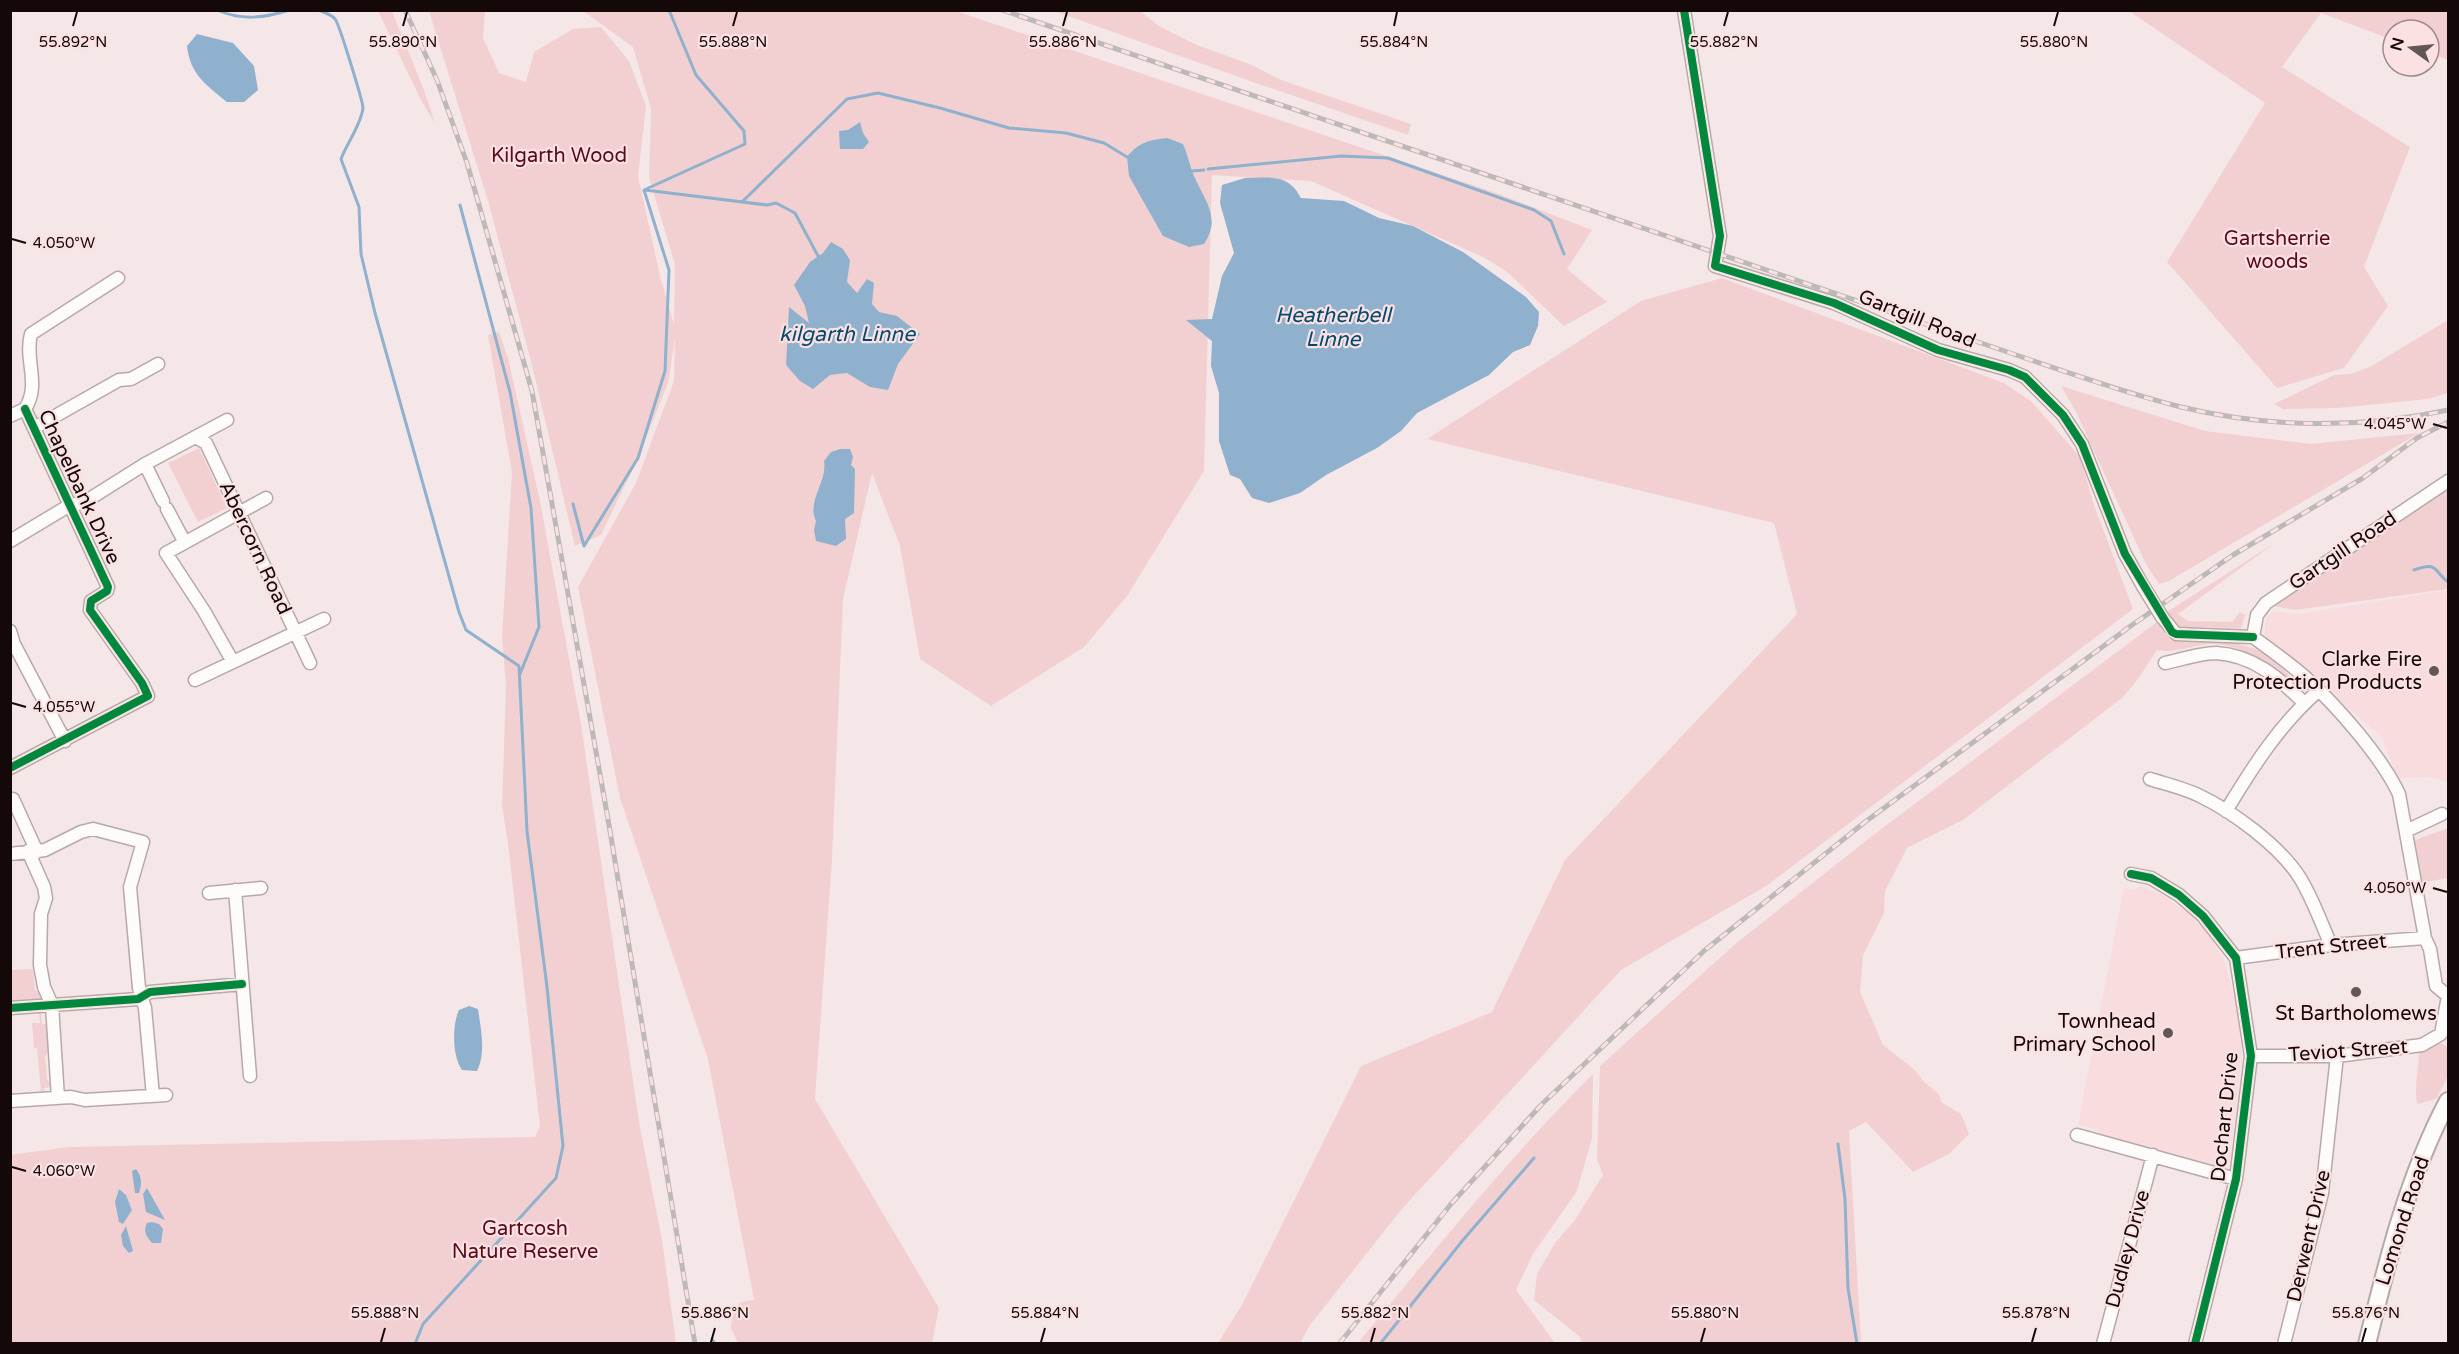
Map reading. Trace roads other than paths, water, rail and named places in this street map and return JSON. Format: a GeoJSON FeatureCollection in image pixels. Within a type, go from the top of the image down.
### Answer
{"type":"FeatureCollection","features":[{"type":"Feature","properties":{"kind":"street","name":"Gartgill Road"},"geometry":{"type":"LineString","coordinates":[[1684,10],[1720,236],[1715,266],[1834,303],[1938,350],[2009,370],[2025,377],[2042,391],[2063,415],[2082,444],[2126,554],[2162,618],[2176,634],[2253,637],[2257,615],[2266,603],[2448,481]]}},
{"type":"Feature","properties":{"kind":"street"},"geometry":{"type":"LineString","coordinates":[[25,409],[34,389],[29,344],[31,334],[118,278]]}},
{"type":"Feature","properties":{"kind":"street"},"geometry":{"type":"LineString","coordinates":[[34,428],[119,380],[131,379],[158,364]]}},
{"type":"Feature","properties":{"kind":"street","name":"Chapelbank Drive"},"geometry":{"type":"LineString","coordinates":[[10,416],[25,409],[108,586],[107,591],[91,601],[90,610],[142,683],[148,696],[65,741]]}},
{"type":"Feature","properties":{"kind":"street"},"geometry":{"type":"LineString","coordinates":[[10,541],[70,505],[83,503],[145,464],[227,420]]}},
{"type":"Feature","properties":{"kind":"street","name":"Abercorn Road"},"geometry":{"type":"LineString","coordinates":[[195,437],[206,443],[310,663]]}},
{"type":"Feature","properties":{"kind":"street"},"geometry":{"type":"LineString","coordinates":[[145,464],[184,541]]}},
{"type":"Feature","properties":{"kind":"street"},"geometry":{"type":"LineString","coordinates":[[233,662],[204,611],[166,553],[184,541],[266,498]]}},
{"type":"Feature","properties":{"kind":"street"},"geometry":{"type":"LineString","coordinates":[[195,680],[324,619]]}},
{"type":"Feature","properties":{"kind":"street"},"geometry":{"type":"LineString","coordinates":[[10,631],[12,645],[65,741],[10,768]]}},
{"type":"Feature","properties":{"kind":"street"},"geometry":{"type":"LineString","coordinates":[[2253,637],[2306,678],[2358,734],[2390,775],[2399,794],[2436,986],[2448,996],[2444,1032]]}},
{"type":"Feature","properties":{"kind":"street"},"geometry":{"type":"LineString","coordinates":[[2165,663],[2215,653],[2253,661],[2280,679],[2304,703]]}},
{"type":"Feature","properties":{"kind":"street"},"geometry":{"type":"LineString","coordinates":[[2226,811],[2260,754],[2304,703],[2318,691]]}},
{"type":"Feature","properties":{"kind":"street"},"geometry":{"type":"LineString","coordinates":[[2150,779],[2197,795],[2226,811],[2288,861],[2301,879],[2331,945]]}},
{"type":"Feature","properties":{"kind":"street"},"geometry":{"type":"LineString","coordinates":[[13,799],[33,852],[46,898],[41,914],[39,936],[40,965],[44,987],[52,1005],[58,1098]]}},
{"type":"Feature","properties":{"kind":"street"},"geometry":{"type":"LineString","coordinates":[[2406,831],[2442,814]]}},
{"type":"Feature","properties":{"kind":"street"},"geometry":{"type":"LineString","coordinates":[[10,854],[33,852],[93,829],[143,842],[130,887],[139,988],[146,1008],[153,1096]]}},
{"type":"Feature","properties":{"kind":"street","name":"Dochart Drive"},"geometry":{"type":"LineString","coordinates":[[2131,874],[2151,878],[2180,895],[2204,916],[2236,958],[2251,1056],[2236,1179],[2195,1344]]}},
{"type":"Feature","properties":{"kind":"street"},"geometry":{"type":"LineString","coordinates":[[209,893],[261,888]]}},
{"type":"Feature","properties":{"kind":"street"},"geometry":{"type":"LineString","coordinates":[[235,890],[250,1076]]}},
{"type":"Feature","properties":{"kind":"street","name":"Trent Street"},"geometry":{"type":"LineString","coordinates":[[2236,958],[2331,945],[2425,938]]}},
{"type":"Feature","properties":{"kind":"street"},"geometry":{"type":"LineString","coordinates":[[10,1008],[142,997],[150,992],[242,984]]}},
{"type":"Feature","properties":{"kind":"street","name":"Teviot Street"},"geometry":{"type":"LineString","coordinates":[[2251,1056],[2337,1056],[2422,1045],[2444,1032]]}},
{"type":"Feature","properties":{"kind":"street","name":"Derwent Drive"},"geometry":{"type":"LineString","coordinates":[[2284,1344],[2322,1193],[2337,1056]]}},
{"type":"Feature","properties":{"kind":"street"},"geometry":{"type":"LineString","coordinates":[[10,1101],[71,1097],[86,1100],[166,1095]]}},
{"type":"Feature","properties":{"kind":"street","name":"Lomond Road"},"geometry":{"type":"LineString","coordinates":[[2367,1344],[2393,1242],[2411,1189],[2448,1101]]}},
{"type":"Feature","properties":{"kind":"street"},"geometry":{"type":"LineString","coordinates":[[2077,1135],[2236,1179]]}},
{"type":"Feature","properties":{"kind":"street","name":"Dudley Drive"},"geometry":{"type":"LineString","coordinates":[[2103,1344],[2152,1155]]}},
{"type":"Feature","properties":{"kind":"water"},"geometry":{"type":"Polygon","coordinates":[[[197,34],[233,43],[254,66],[258,90],[244,102],[227,102],[206,84],[195,72],[187,46],[197,34]]]}},
{"type":"Feature","properties":{"kind":"water"},"geometry":{"type":"Polygon","coordinates":[[[860,122],[869,142],[863,149],[840,149],[839,131],[848,130],[860,122]]]}},
{"type":"Feature","properties":{"kind":"water"},"geometry":{"type":"Polygon","coordinates":[[[1167,138],[1183,144],[1192,171],[1209,207],[1212,225],[1204,244],[1189,247],[1163,236],[1129,176],[1127,157],[1131,152],[1145,143],[1167,138]]]}},
{"type":"Feature","properties":{"kind":"water","name":"Heatherbell Linne"},"geometry":{"type":"Polygon","coordinates":[[[1245,178],[1270,178],[1284,181],[1296,190],[1301,198],[1344,201],[1379,218],[1413,226],[1463,252],[1526,297],[1539,312],[1538,326],[1530,345],[1513,352],[1489,375],[1417,413],[1401,431],[1377,448],[1326,475],[1300,493],[1269,503],[1252,498],[1240,479],[1230,475],[1219,441],[1219,393],[1211,366],[1212,341],[1186,320],[1212,319],[1222,276],[1234,253],[1220,203],[1222,185],[1245,178]]]}},
{"type":"Feature","properties":{"kind":"water","name":"kilgarth Linne"},"geometry":{"type":"Polygon","coordinates":[[[831,242],[843,249],[850,260],[847,282],[857,293],[867,279],[874,283],[872,304],[879,312],[897,316],[920,334],[898,364],[888,390],[870,387],[847,373],[830,375],[813,389],[800,381],[786,365],[789,307],[809,323],[805,306],[794,285],[810,262],[823,253],[831,242]]]}},
{"type":"Feature","properties":{"kind":"water"},"geometry":{"type":"Polygon","coordinates":[[[850,449],[853,457],[851,465],[855,469],[854,513],[845,519],[846,539],[836,546],[816,541],[814,506],[823,476],[824,461],[831,452],[850,449]]]}},
{"type":"Feature","properties":{"kind":"water"},"geometry":{"type":"Polygon","coordinates":[[[469,1006],[478,1009],[481,1033],[482,1049],[477,1071],[462,1070],[455,1049],[454,1032],[457,1016],[459,1010],[469,1006]]]}},
{"type":"Feature","properties":{"kind":"water"},"geometry":{"type":"Polygon","coordinates":[[[136,1169],[141,1180],[139,1193],[135,1193],[132,1171],[136,1169]]]}},
{"type":"Feature","properties":{"kind":"water"},"geometry":{"type":"Polygon","coordinates":[[[147,1188],[165,1220],[146,1212],[143,1194],[147,1188]]]}},
{"type":"Feature","properties":{"kind":"water"},"geometry":{"type":"Polygon","coordinates":[[[119,1189],[126,1195],[132,1210],[123,1224],[119,1222],[115,1202],[119,1189]]]}},
{"type":"Feature","properties":{"kind":"water"},"geometry":{"type":"Polygon","coordinates":[[[147,1223],[159,1224],[163,1229],[161,1243],[152,1243],[147,1236],[145,1231],[147,1223]]]}},
{"type":"Feature","properties":{"kind":"water"},"geometry":{"type":"Polygon","coordinates":[[[126,1226],[133,1251],[129,1253],[123,1246],[121,1235],[126,1226]]]}},
{"type":"Feature","properties":{"kind":"waterway"},"geometry":{"type":"LineString","coordinates":[[217,10],[244,17],[271,15],[289,10]]}},
{"type":"Feature","properties":{"kind":"waterway"},"geometry":{"type":"LineString","coordinates":[[318,10],[335,19],[362,103],[360,121],[341,159],[359,207],[361,254],[375,313],[459,612],[466,630],[519,666],[527,831],[547,987],[563,1146],[556,1178],[423,1324],[415,1344]]}},
{"type":"Feature","properties":{"kind":"waterway"},"geometry":{"type":"LineString","coordinates":[[573,504],[584,546],[638,458],[665,371],[669,270],[644,190],[745,144],[744,131],[696,75],[669,10]]}},
{"type":"Feature","properties":{"kind":"waterway"},"geometry":{"type":"LineString","coordinates":[[742,202],[847,99],[878,93],[1009,128],[1066,133],[1104,143],[1127,157]]}},
{"type":"Feature","properties":{"kind":"waterway"},"geometry":{"type":"LineString","coordinates":[[1208,169],[1341,156],[1388,158],[1534,210],[1551,221],[1564,254]]}},
{"type":"Feature","properties":{"kind":"waterway"},"geometry":{"type":"LineString","coordinates":[[1192,171],[1204,170]]}},
{"type":"Feature","properties":{"kind":"waterway"},"geometry":{"type":"LineString","coordinates":[[645,190],[767,205],[776,203],[795,213],[818,256]]}},
{"type":"Feature","properties":{"kind":"waterway"},"geometry":{"type":"LineString","coordinates":[[460,205],[510,392],[531,508],[539,627],[520,674]]}},
{"type":"Feature","properties":{"kind":"waterway"},"geometry":{"type":"LineString","coordinates":[[2414,570],[2422,567],[2435,568],[2448,582]]}},
{"type":"Feature","properties":{"kind":"waterway"},"geometry":{"type":"LineString","coordinates":[[1838,1144],[1845,1199],[1848,1288],[1857,1344]]}},
{"type":"Feature","properties":{"kind":"waterway"},"geometry":{"type":"LineString","coordinates":[[1380,1344],[1463,1240],[1534,1158]]}},
{"type":"Feature","properties":{"kind":"waterway"},"geometry":{"type":"LineString","coordinates":[[712,1339],[715,1344]]}},
{"type":"Feature","properties":{"kind":"railway"},"geometry":{"type":"LineString","coordinates":[[405,10],[437,80],[467,163],[532,391],[609,825],[695,1344]]}},
{"type":"Feature","properties":{"kind":"railway"},"geometry":{"type":"LineString","coordinates":[[1002,10],[2066,372],[2162,402],[2247,419],[2314,424],[2381,420],[2448,410]]}},
{"type":"Feature","properties":{"kind":"railway"},"geometry":{"type":"LineString","coordinates":[[1339,1344],[1451,1204],[1542,1104],[1705,950],[1865,822],[2132,625],[2233,555],[2363,478],[2417,438],[2448,422]]}},
{"type":"Feature","properties":{"kind":"place","name":"Clarke Fire Protection Products"},"geometry":{"type":"Point","coordinates":[2434,671]}},
{"type":"Feature","properties":{"kind":"place","name":"St Bartholomews"},"geometry":{"type":"Point","coordinates":[2356,992]}},
{"type":"Feature","properties":{"kind":"place","name":"Townhead Primary School"},"geometry":{"type":"Point","coordinates":[2168,1033]}},
{"type":"Feature","properties":{"kind":"park label","name":"Kilgarth Wood"},"geometry":{"type":"Point","coordinates":[559,156]}},
{"type":"Feature","properties":{"kind":"park label","name":"Gartsherrie woods"},"geometry":{"type":"Point","coordinates":[2277,250]}},
{"type":"Feature","properties":{"kind":"park label","name":"Gartcosh Nature Reserve"},"geometry":{"type":"Point","coordinates":[525,1240]}}]}
